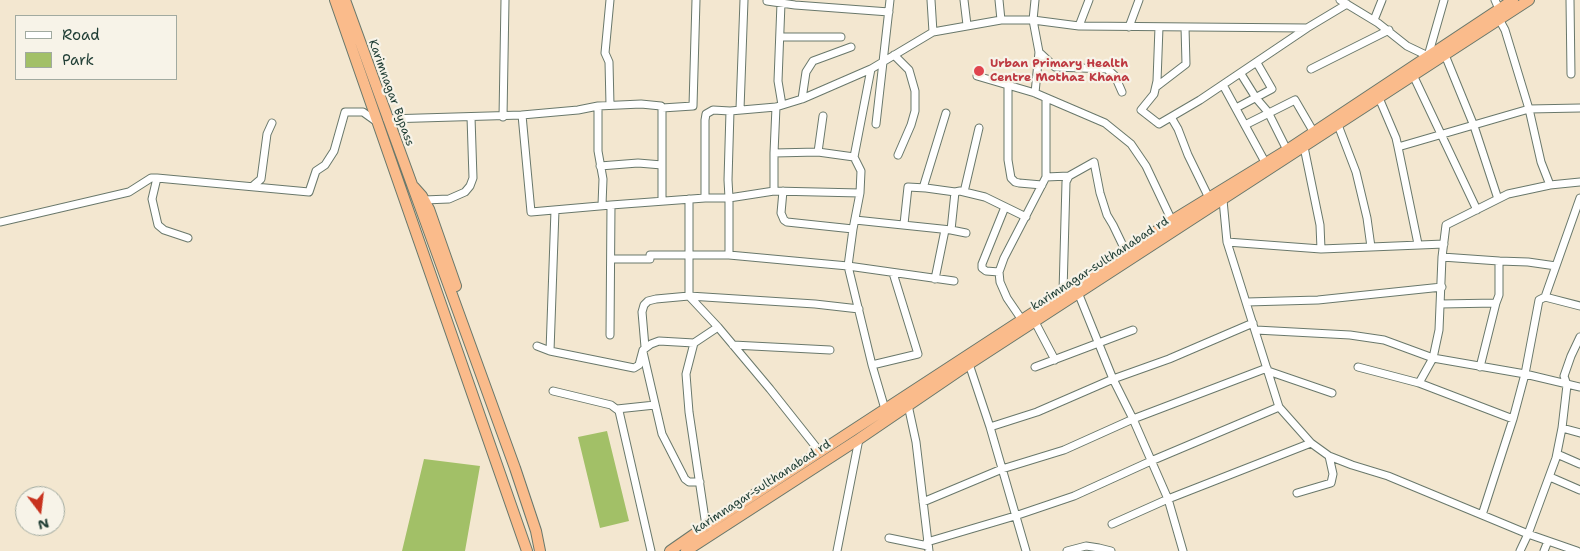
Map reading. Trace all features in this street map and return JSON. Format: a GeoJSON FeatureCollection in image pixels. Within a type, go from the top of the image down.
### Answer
{"type":"FeatureCollection","features":[{"type":"Feature","properties":{"kind":"highway"},"geometry":{"type":"LineString","coordinates":[[335,0],[382,121],[409,209],[528,551]]}},
{"type":"Feature","properties":{"kind":"highway","name":"Karimnagar Bypass"},"geometry":{"type":"LineString","coordinates":[[344,0],[382,121],[410,182],[515,468],[536,531],[540,551]]}},
{"type":"Feature","properties":{"kind":"highway"},"geometry":{"type":"LineString","coordinates":[[670,551],[1063,292],[1077,289],[1126,252],[1174,225],[1209,198],[1287,150],[1313,131],[1437,57],[1498,9],[1513,0]]}},
{"type":"Feature","properties":{"kind":"highway","name":"karimnagar-sulthanabad rd"},"geometry":{"type":"LineString","coordinates":[[686,551],[1035,322],[1077,289],[1174,225],[1223,200],[1413,76],[1498,9],[1529,0]]}},
{"type":"Feature","properties":{"kind":"highway"},"geometry":{"type":"LineString","coordinates":[[410,182],[424,200],[520,467],[547,551]]}},
{"type":"Feature","properties":{"kind":"street"},"geometry":{"type":"LineString","coordinates":[[503,116],[505,0]]}},
{"type":"Feature","properties":{"kind":"street"},"geometry":{"type":"LineString","coordinates":[[610,0],[605,53],[609,62],[610,106]]}},
{"type":"Feature","properties":{"kind":"street"},"geometry":{"type":"LineString","coordinates":[[0,222],[129,192],[151,178],[309,192],[316,171],[325,165],[334,151],[345,112],[363,112],[382,121],[522,116],[598,106],[655,104],[662,108],[693,106],[696,0]]}},
{"type":"Feature","properties":{"kind":"street"},"geometry":{"type":"LineString","coordinates":[[740,109],[744,0]]}},
{"type":"Feature","properties":{"kind":"street"},"geometry":{"type":"LineString","coordinates":[[876,124],[890,0]]}},
{"type":"Feature","properties":{"kind":"street"},"geometry":{"type":"LineString","coordinates":[[931,0],[933,32]]}},
{"type":"Feature","properties":{"kind":"street"},"geometry":{"type":"LineString","coordinates":[[964,0],[967,25]]}},
{"type":"Feature","properties":{"kind":"street"},"geometry":{"type":"LineString","coordinates":[[999,0],[1000,20]]}},
{"type":"Feature","properties":{"kind":"street"},"geometry":{"type":"LineString","coordinates":[[1035,0],[1033,20],[1039,52],[1035,94]]}},
{"type":"Feature","properties":{"kind":"street"},"geometry":{"type":"LineString","coordinates":[[1079,26],[1089,0]]}},
{"type":"Feature","properties":{"kind":"street"},"geometry":{"type":"LineString","coordinates":[[1128,27],[1139,0]]}},
{"type":"Feature","properties":{"kind":"street"},"geometry":{"type":"LineString","coordinates":[[1340,0],[1374,20],[1407,46],[1437,57]]}},
{"type":"Feature","properties":{"kind":"street"},"geometry":{"type":"LineString","coordinates":[[1374,20],[1382,0]]}},
{"type":"Feature","properties":{"kind":"street"},"geometry":{"type":"LineString","coordinates":[[1444,0],[1437,57],[1474,126],[1498,199]]}},
{"type":"Feature","properties":{"kind":"street"},"geometry":{"type":"LineString","coordinates":[[1570,0],[1571,74]]}},
{"type":"Feature","properties":{"kind":"street"},"geometry":{"type":"LineString","coordinates":[[767,1],[889,12]]}},
{"type":"Feature","properties":{"kind":"street"},"geometry":{"type":"LineString","coordinates":[[774,191],[774,153],[779,106],[781,3]]}},
{"type":"Feature","properties":{"kind":"street"},"geometry":{"type":"LineString","coordinates":[[1159,27],[1158,81],[1154,94],[1141,110],[1159,124],[1241,74],[1307,28],[1347,4]]}},
{"type":"Feature","properties":{"kind":"street"},"geometry":{"type":"LineString","coordinates":[[1498,9],[1529,109],[1541,162],[1550,185]]}},
{"type":"Feature","properties":{"kind":"street"},"geometry":{"type":"LineString","coordinates":[[705,198],[706,114],[713,110],[730,111],[779,106],[802,98],[871,70],[933,32],[1000,20],[1033,20],[1079,26],[1307,28]]}},
{"type":"Feature","properties":{"kind":"street"},"geometry":{"type":"LineString","coordinates":[[1155,88],[1186,64],[1185,26]]}},
{"type":"Feature","properties":{"kind":"street"},"geometry":{"type":"LineString","coordinates":[[1311,69],[1388,30]]}},
{"type":"Feature","properties":{"kind":"street"},"geometry":{"type":"LineString","coordinates":[[781,37],[841,37]]}},
{"type":"Feature","properties":{"kind":"street"},"geometry":{"type":"LineString","coordinates":[[802,98],[806,72],[813,61],[851,47]]}},
{"type":"Feature","properties":{"kind":"street"},"geometry":{"type":"LineString","coordinates":[[1039,52],[1055,67],[1107,70],[1116,76],[1122,92]]}},
{"type":"Feature","properties":{"kind":"street"},"geometry":{"type":"LineString","coordinates":[[894,55],[909,70],[915,91],[915,111],[898,155]]}},
{"type":"Feature","properties":{"kind":"street"},"geometry":{"type":"LineString","coordinates":[[1236,108],[1272,89],[1256,63]]}},
{"type":"Feature","properties":{"kind":"street"},"geometry":{"type":"LineString","coordinates":[[871,70],[854,156],[861,171],[860,193],[848,266],[872,365],[885,409]]}},
{"type":"Feature","properties":{"kind":"street"},"geometry":{"type":"LineString","coordinates":[[1241,74],[1256,98],[1268,112],[1287,150]]}},
{"type":"Feature","properties":{"kind":"street"},"geometry":{"type":"LineString","coordinates":[[977,76],[1035,94],[1105,124],[1131,144],[1146,166],[1174,225]]}},
{"type":"Feature","properties":{"kind":"street"},"geometry":{"type":"LineString","coordinates":[[1413,76],[1477,210]]}},
{"type":"Feature","properties":{"kind":"street"},"geometry":{"type":"LineString","coordinates":[[1223,85],[1265,162]]}},
{"type":"Feature","properties":{"kind":"street"},"geometry":{"type":"LineString","coordinates":[[1008,86],[1008,160],[1011,178],[1019,183],[1042,185]]}},
{"type":"Feature","properties":{"kind":"street"},"geometry":{"type":"LineString","coordinates":[[1379,98],[1396,138],[1418,244]]}},
{"type":"Feature","properties":{"kind":"street"},"geometry":{"type":"LineString","coordinates":[[1022,320],[1006,298],[1000,282],[999,272],[1004,258],[1046,177],[1046,99]]}},
{"type":"Feature","properties":{"kind":"street"},"geometry":{"type":"LineString","coordinates":[[1245,125],[1295,100],[1313,131]]}},
{"type":"Feature","properties":{"kind":"street"},"geometry":{"type":"LineString","coordinates":[[598,106],[598,151],[603,179],[602,205]]}},
{"type":"Feature","properties":{"kind":"street"},"geometry":{"type":"LineString","coordinates":[[662,108],[662,201]]}},
{"type":"Feature","properties":{"kind":"street"},"geometry":{"type":"LineString","coordinates":[[1398,148],[1529,109],[1580,108]]}},
{"type":"Feature","properties":{"kind":"street"},"geometry":{"type":"LineString","coordinates":[[730,111],[728,180],[730,255]]}},
{"type":"Feature","properties":{"kind":"street"},"geometry":{"type":"LineString","coordinates":[[923,188],[946,113]]}},
{"type":"Feature","properties":{"kind":"street"},"geometry":{"type":"LineString","coordinates":[[522,116],[531,212],[602,205],[729,198],[774,191],[860,193]]}},
{"type":"Feature","properties":{"kind":"street"},"geometry":{"type":"LineString","coordinates":[[818,152],[824,116]]}},
{"type":"Feature","properties":{"kind":"street"},"geometry":{"type":"LineString","coordinates":[[424,200],[449,199],[465,192],[470,186],[473,178],[471,117]]}},
{"type":"Feature","properties":{"kind":"street"},"geometry":{"type":"LineString","coordinates":[[1171,118],[1178,129],[1209,198]]}},
{"type":"Feature","properties":{"kind":"street"},"geometry":{"type":"LineString","coordinates":[[254,186],[261,179],[268,134],[272,123]]}},
{"type":"Feature","properties":{"kind":"street"},"geometry":{"type":"LineString","coordinates":[[1338,125],[1356,172],[1367,218],[1371,247]]}},
{"type":"Feature","properties":{"kind":"street"},"geometry":{"type":"LineString","coordinates":[[964,192],[979,128]]}},
{"type":"Feature","properties":{"kind":"street"},"geometry":{"type":"LineString","coordinates":[[1304,147],[1320,225],[1321,249]]}},
{"type":"Feature","properties":{"kind":"street"},"geometry":{"type":"LineString","coordinates":[[774,153],[818,152],[854,156]]}},
{"type":"Feature","properties":{"kind":"street"},"geometry":{"type":"LineString","coordinates":[[1046,177],[1069,176],[1094,162],[1100,194],[1107,215],[1126,252]]}},
{"type":"Feature","properties":{"kind":"street"},"geometry":{"type":"LineString","coordinates":[[600,166],[638,163],[662,165]]}},
{"type":"Feature","properties":{"kind":"street"},"geometry":{"type":"LineString","coordinates":[[1063,292],[1066,182],[1069,176]]}},
{"type":"Feature","properties":{"kind":"street"},"geometry":{"type":"LineString","coordinates":[[157,178],[152,199],[158,226],[188,238]]}},
{"type":"Feature","properties":{"kind":"street"},"geometry":{"type":"LineString","coordinates":[[1419,383],[1433,358],[1439,330],[1442,257],[1446,225],[1508,194],[1550,185],[1580,182]]}},
{"type":"Feature","properties":{"kind":"street"},"geometry":{"type":"LineString","coordinates":[[904,224],[908,187],[964,192],[985,197],[1026,217]]}},
{"type":"Feature","properties":{"kind":"street"},"geometry":{"type":"LineString","coordinates":[[783,192],[781,213],[787,222],[853,229]]}},
{"type":"Feature","properties":{"kind":"street"},"geometry":{"type":"LineString","coordinates":[[935,279],[948,230],[955,192]]}},
{"type":"Feature","properties":{"kind":"street"},"geometry":{"type":"LineString","coordinates":[[1545,297],[1580,198]]}},
{"type":"Feature","properties":{"kind":"street"},"geometry":{"type":"LineString","coordinates":[[689,199],[689,296],[733,344],[820,452]]}},
{"type":"Feature","properties":{"kind":"street"},"geometry":{"type":"LineString","coordinates":[[1223,200],[1227,242],[1280,407],[1311,443],[1328,456],[1388,476],[1528,534],[1577,551]]}},
{"type":"Feature","properties":{"kind":"street"},"geometry":{"type":"LineString","coordinates":[[610,335],[611,205]]}},
{"type":"Feature","properties":{"kind":"street"},"geometry":{"type":"LineString","coordinates":[[999,272],[986,271],[982,268],[982,264],[1005,207]]}},
{"type":"Feature","properties":{"kind":"street"},"geometry":{"type":"LineString","coordinates":[[550,351],[555,210]]}},
{"type":"Feature","properties":{"kind":"street"},"geometry":{"type":"LineString","coordinates":[[855,220],[904,224],[966,233]]}},
{"type":"Feature","properties":{"kind":"street"},"geometry":{"type":"LineString","coordinates":[[1227,242],[1321,249],[1444,244]]}},
{"type":"Feature","properties":{"kind":"street"},"geometry":{"type":"LineString","coordinates":[[611,259],[730,255],[848,266],[954,281]]}},
{"type":"Feature","properties":{"kind":"street"},"geometry":{"type":"LineString","coordinates":[[1442,257],[1528,262],[1556,266]]}},
{"type":"Feature","properties":{"kind":"street"},"geometry":{"type":"LineString","coordinates":[[1480,367],[1499,295],[1499,261]]}},
{"type":"Feature","properties":{"kind":"street"},"geometry":{"type":"LineString","coordinates":[[872,365],[918,354],[893,272]]}},
{"type":"Feature","properties":{"kind":"street"},"geometry":{"type":"LineString","coordinates":[[1247,302],[1346,298],[1442,287]]}},
{"type":"Feature","properties":{"kind":"street"},"geometry":{"type":"LineString","coordinates":[[1077,289],[1113,379],[1133,419],[1168,499],[1183,551]]}},
{"type":"Feature","properties":{"kind":"street"},"geometry":{"type":"LineString","coordinates":[[700,482],[689,482],[685,479],[662,434],[644,348],[642,312],[644,305],[648,301],[656,299],[689,296],[815,304],[859,309]]}},
{"type":"Feature","properties":{"kind":"street"},"geometry":{"type":"LineString","coordinates":[[1482,515],[1525,374],[1539,300],[1545,297],[1580,306]]}},
{"type":"Feature","properties":{"kind":"street"},"geometry":{"type":"LineString","coordinates":[[1441,304],[1496,303]]}},
{"type":"Feature","properties":{"kind":"street"},"geometry":{"type":"LineString","coordinates":[[1035,322],[1055,360]]}},
{"type":"Feature","properties":{"kind":"street"},"geometry":{"type":"LineString","coordinates":[[536,346],[550,351],[634,368],[639,365],[644,348],[660,341],[694,343],[718,327]]}},
{"type":"Feature","properties":{"kind":"street"},"geometry":{"type":"LineString","coordinates":[[990,427],[1037,412],[1113,379],[1255,327],[1350,335],[1384,340],[1433,358],[1525,374],[1580,387]]}},
{"type":"Feature","properties":{"kind":"street"},"geometry":{"type":"LineString","coordinates":[[1035,367],[1134,330]]}},
{"type":"Feature","properties":{"kind":"street"},"geometry":{"type":"LineString","coordinates":[[1520,551],[1550,477],[1557,454],[1567,385],[1564,376],[1580,337]]}},
{"type":"Feature","properties":{"kind":"street"},"geometry":{"type":"LineString","coordinates":[[694,343],[686,374],[689,412],[706,526]]}},
{"type":"Feature","properties":{"kind":"street"},"geometry":{"type":"LineString","coordinates":[[733,344],[830,350]]}},
{"type":"Feature","properties":{"kind":"street"},"geometry":{"type":"LineString","coordinates":[[969,364],[990,427],[1026,551]]}},
{"type":"Feature","properties":{"kind":"street"},"geometry":{"type":"LineString","coordinates":[[1358,367],[1419,383],[1513,418]]}},
{"type":"Feature","properties":{"kind":"street"},"geometry":{"type":"LineString","coordinates":[[923,502],[1002,469],[1064,450],[1133,419],[1268,370],[1332,393]]}},
{"type":"Feature","properties":{"kind":"street"},"geometry":{"type":"LineString","coordinates":[[553,391],[611,405],[617,409],[623,422],[651,551]]}},
{"type":"Feature","properties":{"kind":"street"},"geometry":{"type":"LineString","coordinates":[[617,409],[655,405]]}},
{"type":"Feature","properties":{"kind":"street"},"geometry":{"type":"LineString","coordinates":[[908,405],[916,442],[928,546]]}},
{"type":"Feature","properties":{"kind":"street"},"geometry":{"type":"LineString","coordinates":[[888,538],[928,546],[1074,496],[1151,461],[1280,407]]}},
{"type":"Feature","properties":{"kind":"street"},"geometry":{"type":"LineString","coordinates":[[1562,428],[1580,432]]}},
{"type":"Feature","properties":{"kind":"street"},"geometry":{"type":"LineString","coordinates":[[837,551],[859,439]]}},
{"type":"Feature","properties":{"kind":"street"},"geometry":{"type":"LineString","coordinates":[[1112,524],[1168,499],[1311,443]]}},
{"type":"Feature","properties":{"kind":"street"},"geometry":{"type":"LineString","coordinates":[[1557,454],[1580,464]]}},
{"type":"Feature","properties":{"kind":"street"},"geometry":{"type":"LineString","coordinates":[[1297,493],[1331,483],[1333,474],[1328,456]]}},
{"type":"Feature","properties":{"kind":"street"},"geometry":{"type":"LineString","coordinates":[[1550,477],[1580,490]]}},
{"type":"Feature","properties":{"kind":"street"},"geometry":{"type":"LineString","coordinates":[[1544,551],[1548,541]]}},
{"type":"Feature","properties":{"kind":"street"},"geometry":{"type":"LineString","coordinates":[[1068,551],[1086,546],[1111,551]]}},
{"type":"Feature","properties":{"kind":"green space"},"geometry":{"type":"Polygon","coordinates":[[[607,431],[629,521],[600,528],[578,437],[607,431]]]}},
{"type":"Feature","properties":{"kind":"green space"},"geometry":{"type":"Polygon","coordinates":[[[424,459],[480,466],[465,551],[402,551],[424,459]]]}},
{"type":"Feature","properties":{"kind":"place","name":"Urban Primary Health Centre Mothaz Khana"},"geometry":{"type":"Point","coordinates":[979,71]}}]}
